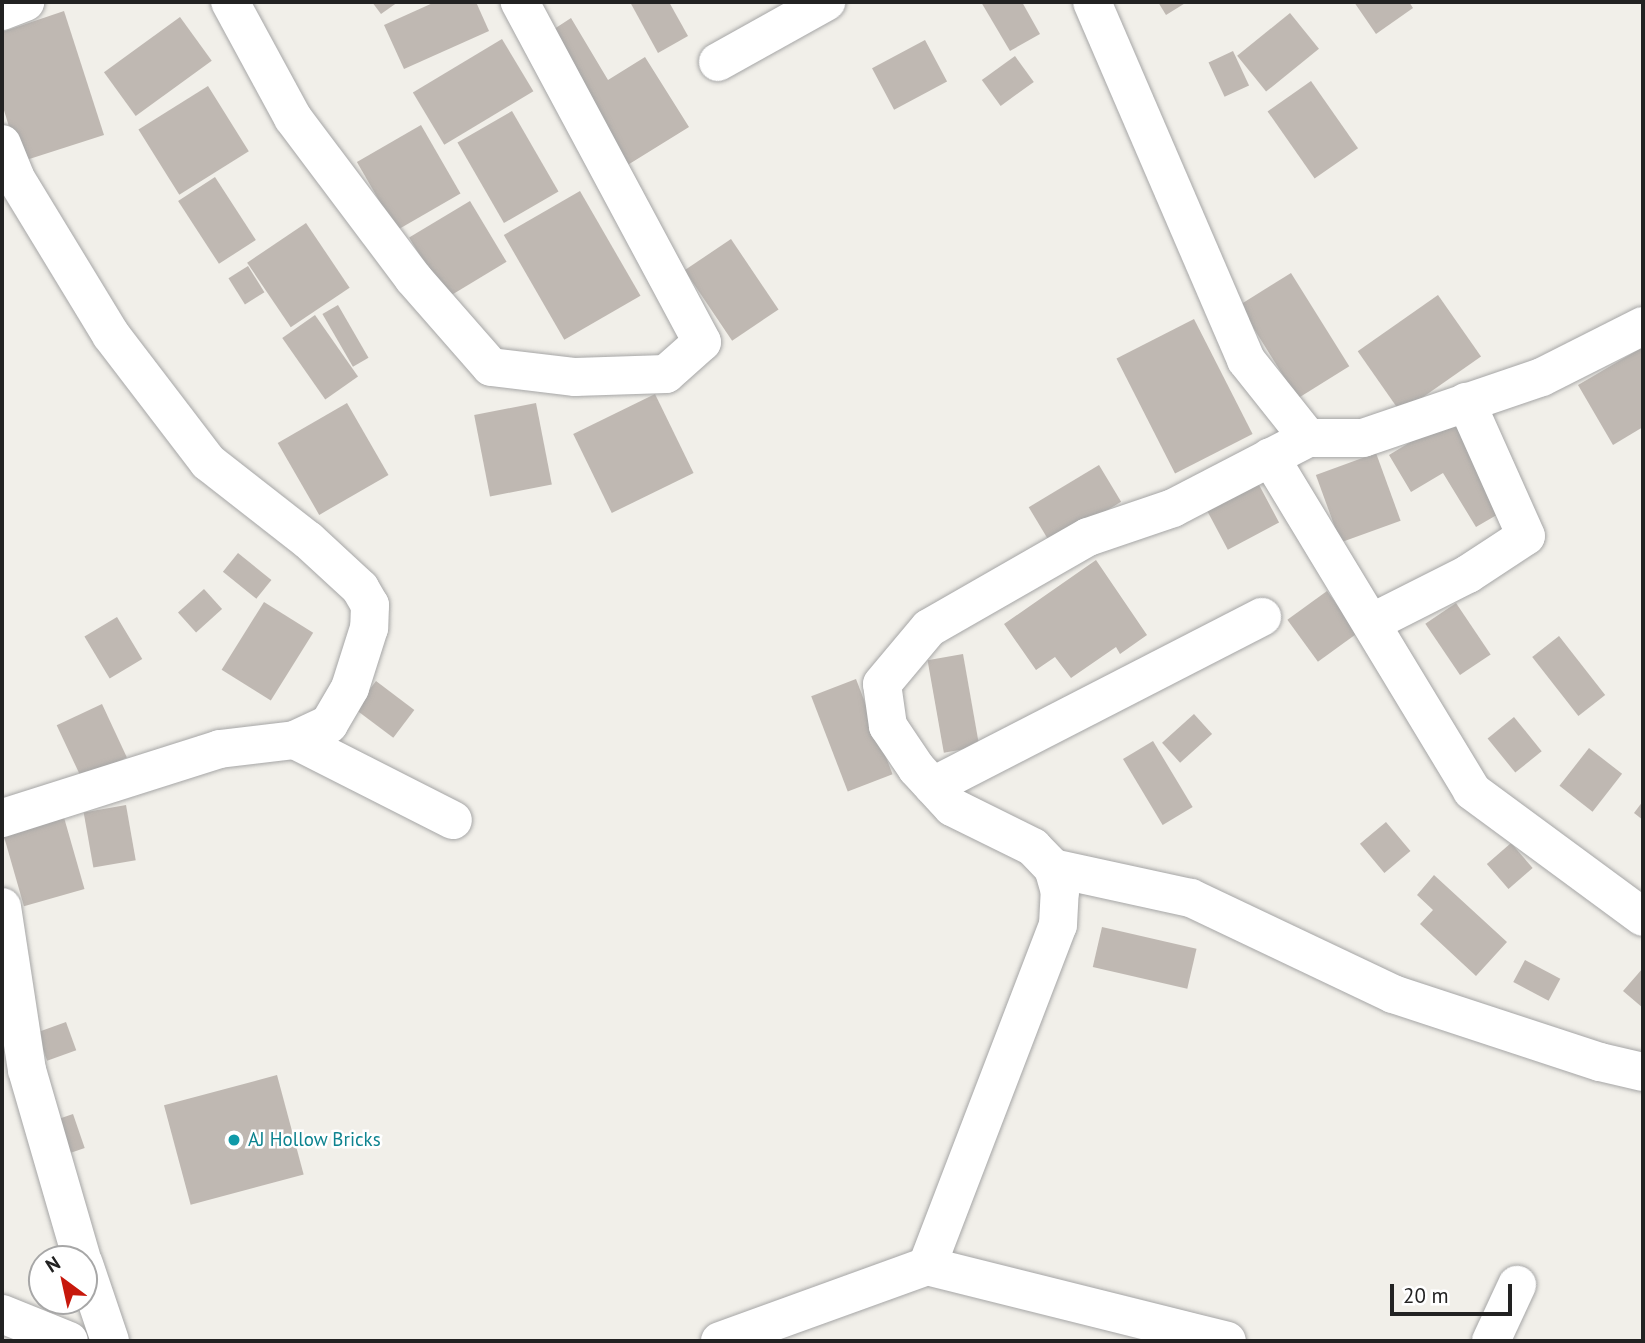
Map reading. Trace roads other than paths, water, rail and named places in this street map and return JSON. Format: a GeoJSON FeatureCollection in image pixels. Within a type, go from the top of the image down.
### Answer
{"type":"FeatureCollection","features":[{"type":"Feature","properties":{"kind":"street"},"geometry":{"type":"LineString","coordinates":[[2,11],[25,2]]}},
{"type":"Feature","properties":{"kind":"street"},"geometry":{"type":"LineString","coordinates":[[230,2],[293,118],[413,278],[491,367],[575,377],[666,374],[702,341],[520,2]]}},
{"type":"Feature","properties":{"kind":"street"},"geometry":{"type":"LineString","coordinates":[[718,62],[827,2]]}},
{"type":"Feature","properties":{"kind":"street"},"geometry":{"type":"LineString","coordinates":[[1092,2],[1246,360],[1308,438]]}},
{"type":"Feature","properties":{"kind":"street"},"geometry":{"type":"LineString","coordinates":[[2,144],[15,177],[111,335],[208,462],[308,540],[360,588],[370,605],[369,628],[350,688],[329,724],[295,740],[220,749],[2,818]]}},
{"type":"Feature","properties":{"kind":"street"},"geometry":{"type":"LineString","coordinates":[[927,1266],[1058,925],[1060,892],[1053,868],[1033,847],[952,807],[933,786],[888,726],[882,684],[929,628],[1088,537],[1172,508],[1308,438],[1363,438],[1542,377],[1643,326]]}},
{"type":"Feature","properties":{"kind":"street"},"geometry":{"type":"LineString","coordinates":[[1371,623],[1468,574],[1526,536],[1466,402]]}},
{"type":"Feature","properties":{"kind":"street"},"geometry":{"type":"LineString","coordinates":[[1270,457],[1472,790],[1643,917]]}},
{"type":"Feature","properties":{"kind":"street"},"geometry":{"type":"LineString","coordinates":[[933,786],[1262,617]]}},
{"type":"Feature","properties":{"kind":"street"},"geometry":{"type":"LineString","coordinates":[[295,740],[453,820]]}},
{"type":"Feature","properties":{"kind":"street"},"geometry":{"type":"LineString","coordinates":[[1053,868],[1191,898],[1393,994],[1600,1062],[1643,1072]]}},
{"type":"Feature","properties":{"kind":"street"},"geometry":{"type":"LineString","coordinates":[[2,906],[11,1012],[78,1245]]}},
{"type":"Feature","properties":{"kind":"street"},"geometry":{"type":"LineString","coordinates":[[720,1341],[927,1266],[1227,1341]]}},
{"type":"Feature","properties":{"kind":"street"},"geometry":{"type":"LineString","coordinates":[[1491,1341],[1517,1285]]}},
{"type":"Feature","properties":{"kind":"street"},"geometry":{"type":"LineString","coordinates":[[98,1305],[110,1341]]}},
{"type":"Feature","properties":{"kind":"street"},"geometry":{"type":"LineString","coordinates":[[2,1314],[69,1341]]}},
{"type":"Feature","properties":{"kind":"place","name":"AJ Hollow Bricks"},"geometry":{"type":"Point","coordinates":[234,1140]}}]}
